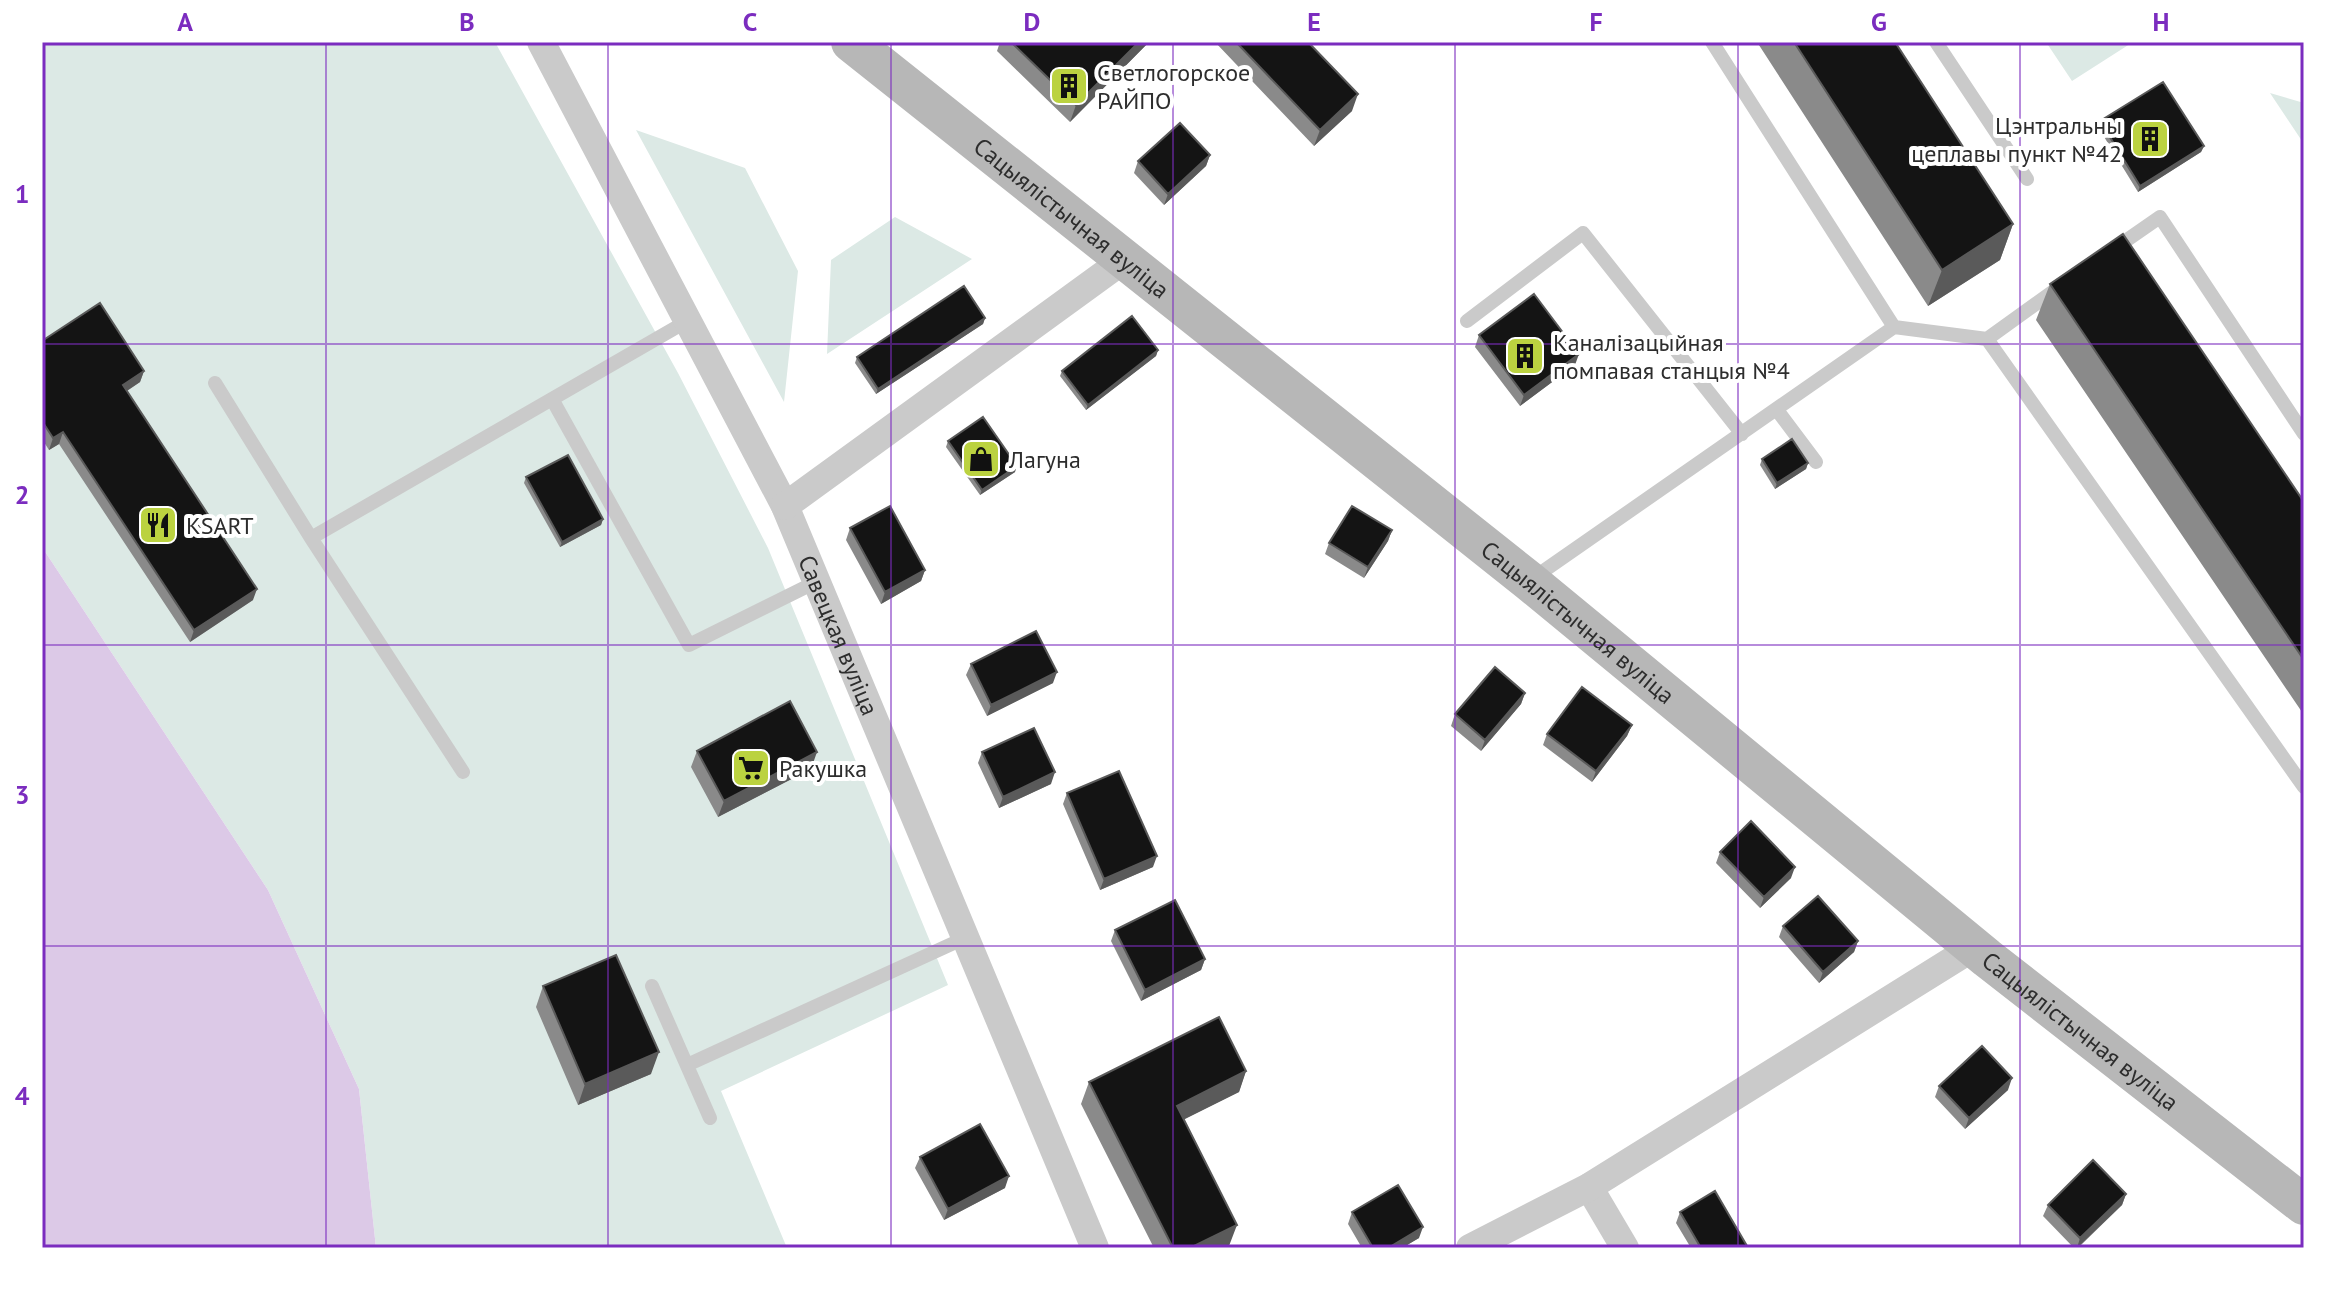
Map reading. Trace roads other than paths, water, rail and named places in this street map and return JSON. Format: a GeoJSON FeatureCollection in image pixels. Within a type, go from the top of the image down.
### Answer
{"type":"FeatureCollection","features":[{"type":"Feature","properties":{"kind":"main road","name":"Сацыялістычная вуліца"},"geometry":{"type":"LineString","coordinates":[[851,42],[1529,581],[1974,947],[2304,1205]]}},
{"type":"Feature","properties":{"kind":"street","name":"Савецкая вуліца"},"geometry":{"type":"LineString","coordinates":[[541,42],[785,506],[819,581],[1095,1248]]}},
{"type":"Feature","properties":{"kind":"street"},"geometry":{"type":"LineString","coordinates":[[785,506],[1125,259]]}},
{"type":"Feature","properties":{"kind":"street"},"geometry":{"type":"LineString","coordinates":[[1470,1248],[1589,1187],[1974,947]]}},
{"type":"Feature","properties":{"kind":"street"},"geometry":{"type":"LineString","coordinates":[[1589,1187],[1625,1248]]}},
{"type":"Feature","properties":{"kind":"lane"},"geometry":{"type":"LineString","coordinates":[[1712,42],[1894,327]]}},
{"type":"Feature","properties":{"kind":"lane"},"geometry":{"type":"LineString","coordinates":[[1936,42],[2027,179]]}},
{"type":"Feature","properties":{"kind":"lane"},"geometry":{"type":"LineString","coordinates":[[2097,261],[2160,217],[2304,434]]}},
{"type":"Feature","properties":{"kind":"lane"},"geometry":{"type":"LineString","coordinates":[[1467,321],[1583,233],[1742,434]]}},
{"type":"Feature","properties":{"kind":"lane"},"geometry":{"type":"LineString","coordinates":[[1529,581],[1894,327],[1987,339],[2073,278]]}},
{"type":"Feature","properties":{"kind":"lane"},"geometry":{"type":"LineString","coordinates":[[311,538],[689,320]]}},
{"type":"Feature","properties":{"kind":"lane"},"geometry":{"type":"LineString","coordinates":[[1987,339],[2304,787]]}},
{"type":"Feature","properties":{"kind":"lane"},"geometry":{"type":"LineString","coordinates":[[215,383],[463,772]]}},
{"type":"Feature","properties":{"kind":"lane"},"geometry":{"type":"LineString","coordinates":[[552,399],[689,645],[819,581]]}},
{"type":"Feature","properties":{"kind":"lane"},"geometry":{"type":"LineString","coordinates":[[1777,410],[1816,462]]}},
{"type":"Feature","properties":{"kind":"lane"},"geometry":{"type":"LineString","coordinates":[[687,1065],[967,937]]}},
{"type":"Feature","properties":{"kind":"lane"},"geometry":{"type":"LineString","coordinates":[[652,986],[710,1118]]}},
{"type":"Feature","properties":{"kind":"place","name":"Светлогорское РАЙПО"},"geometry":{"type":"Point","coordinates":[1069,86]}},
{"type":"Feature","properties":{"kind":"place","name":"Цэнтральны цеплавы пункт №42"},"geometry":{"type":"Point","coordinates":[2150,139]}},
{"type":"Feature","properties":{"kind":"place","name":"Каналізацыйная помпавая станцыя №4"},"geometry":{"type":"Point","coordinates":[1525,356]}},
{"type":"Feature","properties":{"kind":"place","name":"Лагуна"},"geometry":{"type":"Point","coordinates":[981,459]}},
{"type":"Feature","properties":{"kind":"place","name":"KSART"},"geometry":{"type":"Point","coordinates":[158,525]}},
{"type":"Feature","properties":{"kind":"place","name":"Ракушка"},"geometry":{"type":"Point","coordinates":[751,768]}}]}
